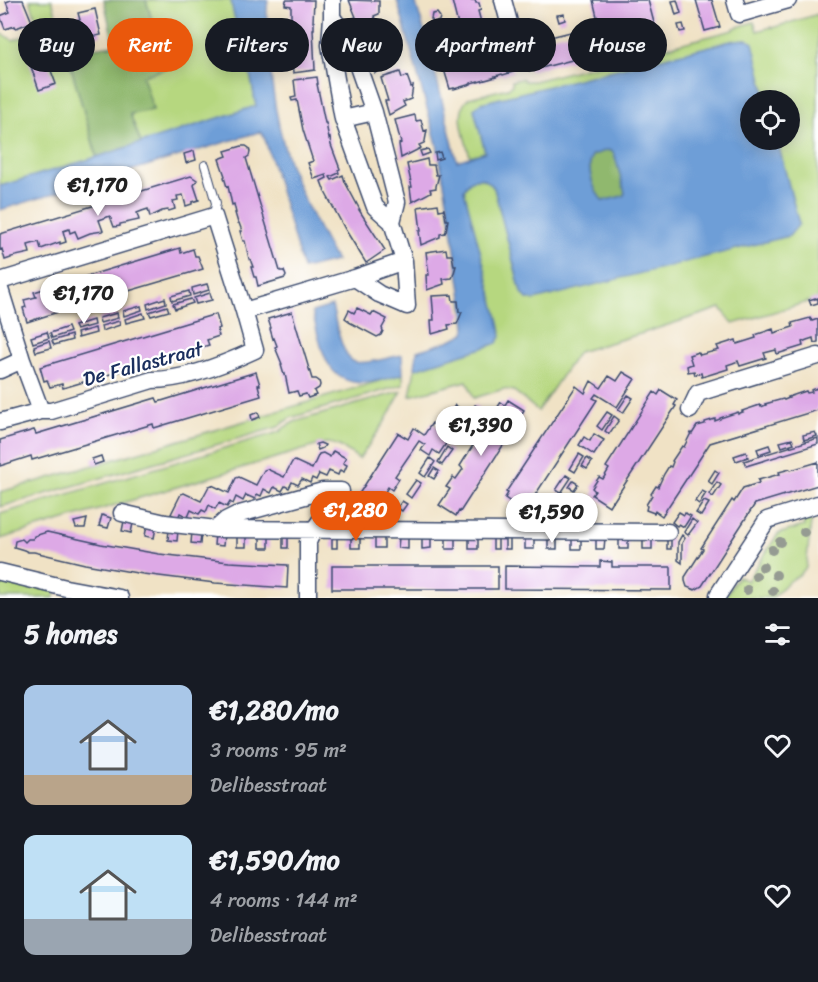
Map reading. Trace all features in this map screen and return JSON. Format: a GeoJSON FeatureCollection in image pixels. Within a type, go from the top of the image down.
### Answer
{"type":"FeatureCollection","features":[{"type":"Feature","properties":{"kind":"street"},"geometry":{"type":"LineString","coordinates":[[332,0],[330,45],[343,120],[375,207],[392,222]]}},
{"type":"Feature","properties":{"kind":"street"},"geometry":{"type":"LineString","coordinates":[[503,0],[508,18]]}},
{"type":"Feature","properties":{"kind":"street"},"geometry":{"type":"LineString","coordinates":[[737,7],[788,0]]}},
{"type":"Feature","properties":{"kind":"street"},"geometry":{"type":"LineString","coordinates":[[333,17],[349,41],[374,112],[397,202],[392,222],[404,261],[407,306],[379,294],[355,278]]}},
{"type":"Feature","properties":{"kind":"street"},"geometry":{"type":"LineString","coordinates":[[343,120],[374,112]]}},
{"type":"Feature","properties":{"kind":"street"},"geometry":{"type":"LineString","coordinates":[[0,280],[214,216],[244,310],[355,278],[404,261]]}},
{"type":"Feature","properties":{"kind":"street"},"geometry":{"type":"LineString","coordinates":[[0,289],[41,411]]}},
{"type":"Feature","properties":{"kind":"street","name":"De Fallastraat"},"geometry":{"type":"LineString","coordinates":[[0,422],[41,411],[51,411],[152,380],[168,380],[228,362],[255,350],[244,310]]}},
{"type":"Feature","properties":{"kind":"street"},"geometry":{"type":"LineString","coordinates":[[690,410],[698,393],[818,356]]}},
{"type":"Feature","properties":{"kind":"street"},"geometry":{"type":"LineString","coordinates":[[0,370],[22,360]]}},
{"type":"Feature","properties":{"kind":"street"},"geometry":{"type":"LineString","coordinates":[[216,529],[236,515],[323,491],[341,491],[308,542],[308,598]]}},
{"type":"Feature","properties":{"kind":"street"},"geometry":{"type":"LineString","coordinates":[[718,595],[767,520],[818,504]]}},
{"type":"Feature","properties":{"kind":"street"},"geometry":{"type":"LineString","coordinates":[[122,513],[165,523],[216,529],[668,532]]}},
{"type":"Feature","properties":{"kind":"street"},"geometry":{"type":"LineString","coordinates":[[0,572],[88,595],[120,598]]}},
{"type":"Feature","properties":{"kind":"lane"},"geometry":{"type":"LineString","coordinates":[[205,165],[216,202],[214,216]]}},
{"type":"Feature","properties":{"kind":"green space"},"geometry":{"type":"Polygon","coordinates":[[[30,0],[52,0],[57,18],[36,18],[30,0]]]}},
{"type":"Feature","properties":{"kind":"green space"},"geometry":{"type":"Polygon","coordinates":[[[104,0],[146,0],[151,18],[108,18],[104,0]]]}},
{"type":"Feature","properties":{"kind":"green space"},"geometry":{"type":"Polygon","coordinates":[[[146,0],[231,0],[235,18],[205,18],[205,72],[250,72],[256,106],[141,143],[130,114],[153,110],[142,76],[154,72],[193,72],[193,18],[151,18],[146,0]]]}},
{"type":"Feature","properties":{"kind":"green space"},"geometry":{"type":"Polygon","coordinates":[[[818,14],[818,299],[733,324],[721,308],[578,352],[538,411],[514,391],[504,389],[474,398],[467,381],[410,396],[415,369],[489,346],[501,332],[464,190],[474,179],[487,181],[494,188],[521,292],[789,236],[799,224],[780,150],[800,150],[800,90],[764,90],[753,44],[747,39],[667,57],[667,47],[734,30],[734,28],[754,22],[757,31],[818,14]]]}},
{"type":"Feature","properties":{"kind":"green space"},"geometry":{"type":"Polygon","coordinates":[[[0,33],[13,40],[18,38],[18,72],[73,72],[97,157],[0,186],[0,33]]]}},
{"type":"Feature","properties":{"kind":"green space"},"geometry":{"type":"Polygon","coordinates":[[[107,46],[107,72],[154,72],[143,76],[153,110],[130,114],[141,143],[97,157],[72,72],[95,72],[95,48],[107,46]]]}},
{"type":"Feature","properties":{"kind":"green space"},"geometry":{"type":"Polygon","coordinates":[[[569,72],[606,72],[481,103],[474,109],[485,152],[470,156],[461,118],[464,103],[469,98],[508,88],[512,85],[512,81],[522,78],[525,81],[569,72]]]}},
{"type":"Feature","properties":{"kind":"green space"},"geometry":{"type":"Polygon","coordinates":[[[608,150],[615,156],[625,193],[623,196],[603,201],[592,179],[590,160],[592,155],[608,150]]]}},
{"type":"Feature","properties":{"kind":"green space"},"geometry":{"type":"Polygon","coordinates":[[[403,374],[403,385],[290,418],[278,427],[0,507],[0,492],[403,374]]]}},
{"type":"Feature","properties":{"kind":"green space"},"geometry":{"type":"Polygon","coordinates":[[[402,391],[384,423],[359,459],[340,446],[326,443],[0,539],[0,514],[279,432],[294,422],[402,391]]]}},
{"type":"Feature","properties":{"kind":"green space"},"geometry":{"type":"Polygon","coordinates":[[[812,514],[806,568],[799,575],[772,598],[724,598],[738,576],[747,581],[778,534],[804,526],[802,516],[812,514]]]}},
{"type":"Feature","properties":{"kind":"green space"},"geometry":{"type":"Polygon","coordinates":[[[0,576],[56,590],[54,598],[0,598],[0,576]]]}},
{"type":"Feature","properties":{"kind":"water"},"geometry":{"type":"Polygon","coordinates":[[[231,0],[268,0],[267,18],[235,18],[231,0]]]}},
{"type":"Feature","properties":{"kind":"water"},"geometry":{"type":"Polygon","coordinates":[[[397,0],[415,0],[420,18],[415,18],[415,65],[397,0]]]}},
{"type":"Feature","properties":{"kind":"water"},"geometry":{"type":"Polygon","coordinates":[[[747,39],[753,43],[765,90],[740,90],[740,150],[780,150],[799,224],[789,236],[534,300],[527,299],[521,292],[494,188],[482,179],[474,179],[464,190],[501,337],[497,343],[489,346],[415,369],[417,351],[441,344],[465,333],[466,325],[437,144],[417,72],[435,72],[457,161],[485,152],[474,109],[481,103],[606,72],[667,72],[667,57],[735,40],[747,39]],[[608,150],[592,155],[590,160],[592,179],[603,201],[623,196],[625,193],[615,156],[608,150]]]}},
{"type":"Feature","properties":{"kind":"water"},"geometry":{"type":"Polygon","coordinates":[[[250,72],[270,72],[287,156],[304,199],[336,261],[303,269],[264,136],[259,132],[0,210],[0,186],[256,106],[250,72]]]}},
{"type":"Feature","properties":{"kind":"water"},"geometry":{"type":"Polygon","coordinates":[[[332,306],[340,338],[350,359],[355,362],[366,362],[402,355],[403,374],[375,381],[355,382],[343,379],[334,372],[323,351],[312,312],[332,306]]]}},
{"type":"Feature","properties":{"kind":"building"},"geometry":{"type":"Polygon","coordinates":[[[23,0],[30,18],[18,18],[18,27],[5,29],[0,16],[10,12],[6,2],[23,0]]]}},
{"type":"Feature","properties":{"kind":"building"},"geometry":{"type":"Polygon","coordinates":[[[286,0],[314,0],[315,70],[309,71],[309,18],[291,18],[291,6],[285,5],[286,0]]]}},
{"type":"Feature","properties":{"kind":"building"},"geometry":{"type":"Polygon","coordinates":[[[349,0],[379,1],[379,14],[374,16],[375,18],[353,18],[356,17],[349,0]]]}},
{"type":"Feature","properties":{"kind":"building"},"geometry":{"type":"Polygon","coordinates":[[[475,0],[479,3],[481,10],[478,11],[480,18],[456,18],[452,1],[475,0]]]}},
{"type":"Feature","properties":{"kind":"building"},"geometry":{"type":"Polygon","coordinates":[[[593,0],[648,0],[653,18],[597,18],[593,0]]]}},
{"type":"Feature","properties":{"kind":"building"},"geometry":{"type":"Polygon","coordinates":[[[677,0],[681,13],[676,15],[672,1],[677,0]]]}},
{"type":"Feature","properties":{"kind":"building"},"geometry":{"type":"Polygon","coordinates":[[[696,0],[712,0],[720,27],[705,31],[696,0]]]}},
{"type":"Feature","properties":{"kind":"building"},"geometry":{"type":"Polygon","coordinates":[[[95,9],[101,35],[95,36],[95,18],[79,18],[78,13],[95,9]]]}},
{"type":"Feature","properties":{"kind":"building"},"geometry":{"type":"Polygon","coordinates":[[[437,13],[440,18],[431,18],[432,14],[437,13]]]}},
{"type":"Feature","properties":{"kind":"building"},"geometry":{"type":"Polygon","coordinates":[[[564,14],[565,20],[559,22],[557,15],[564,14]]]}},
{"type":"Feature","properties":{"kind":"building"},"geometry":{"type":"Polygon","coordinates":[[[683,24],[685,31],[680,32],[678,25],[683,24]]]}},
{"type":"Feature","properties":{"kind":"building"},"geometry":{"type":"Polygon","coordinates":[[[568,33],[568,61],[556,64],[556,36],[568,33]]]}},
{"type":"Feature","properties":{"kind":"building"},"geometry":{"type":"Polygon","coordinates":[[[33,72],[52,72],[56,84],[39,90],[33,72]]]}},
{"type":"Feature","properties":{"kind":"building"},"geometry":{"type":"Polygon","coordinates":[[[400,72],[402,78],[407,76],[411,87],[413,86],[411,99],[403,102],[405,106],[389,115],[385,101],[388,101],[381,78],[400,72]]]}},
{"type":"Feature","properties":{"kind":"building"},"geometry":{"type":"Polygon","coordinates":[[[445,72],[513,72],[454,89],[450,89],[445,72]]]}},
{"type":"Feature","properties":{"kind":"building"},"geometry":{"type":"Polygon","coordinates":[[[317,77],[329,139],[340,169],[339,173],[330,177],[332,180],[343,175],[359,210],[385,250],[366,263],[325,192],[321,181],[327,178],[326,175],[314,179],[308,163],[313,161],[303,130],[297,100],[292,101],[291,98],[296,97],[294,80],[317,77]]]}},
{"type":"Feature","properties":{"kind":"building"},"geometry":{"type":"Polygon","coordinates":[[[415,115],[416,121],[421,120],[424,131],[427,130],[425,141],[419,145],[421,148],[401,158],[399,144],[401,143],[395,120],[415,115]]]}},
{"type":"Feature","properties":{"kind":"building"},"geometry":{"type":"Polygon","coordinates":[[[242,146],[249,148],[249,156],[246,158],[280,271],[284,271],[286,276],[258,286],[219,159],[227,156],[225,151],[242,146]]]}},
{"type":"Feature","properties":{"kind":"building"},"geometry":{"type":"Polygon","coordinates":[[[428,149],[430,153],[422,156],[420,151],[428,149]]]}},
{"type":"Feature","properties":{"kind":"building"},"geometry":{"type":"Polygon","coordinates":[[[194,151],[196,160],[186,163],[184,154],[194,151]]]}},
{"type":"Feature","properties":{"kind":"building"},"geometry":{"type":"Polygon","coordinates":[[[440,152],[442,158],[436,160],[435,153],[440,152]]]}},
{"type":"Feature","properties":{"kind":"building"},"geometry":{"type":"Polygon","coordinates":[[[427,159],[428,165],[434,165],[436,175],[439,175],[436,188],[430,189],[431,192],[412,202],[410,187],[412,187],[407,164],[427,159]]]}},
{"type":"Feature","properties":{"kind":"building"},"geometry":{"type":"Polygon","coordinates":[[[191,176],[197,180],[194,185],[199,200],[192,204],[186,206],[183,195],[177,196],[178,200],[173,201],[175,209],[162,211],[150,217],[148,209],[137,213],[139,220],[114,227],[110,216],[99,220],[103,231],[78,238],[75,231],[70,233],[69,229],[63,231],[66,242],[41,249],[39,242],[28,245],[30,253],[5,260],[2,249],[0,250],[0,234],[191,176]]]}},
{"type":"Feature","properties":{"kind":"building"},"geometry":{"type":"Polygon","coordinates":[[[438,204],[439,210],[444,209],[446,220],[448,220],[446,231],[440,234],[440,237],[421,245],[418,207],[438,204]]]}},
{"type":"Feature","properties":{"kind":"building"},"geometry":{"type":"Polygon","coordinates":[[[180,248],[181,253],[193,249],[203,269],[78,306],[77,302],[65,305],[67,309],[27,322],[23,308],[26,307],[24,300],[36,297],[34,292],[180,248]]]}},
{"type":"Feature","properties":{"kind":"building"},"geometry":{"type":"Polygon","coordinates":[[[446,249],[447,255],[452,255],[454,266],[456,266],[453,276],[443,279],[444,284],[427,290],[426,275],[429,275],[426,252],[446,249]]]}},
{"type":"Feature","properties":{"kind":"building"},"geometry":{"type":"Polygon","coordinates":[[[207,284],[209,290],[193,295],[192,288],[207,284]]]}},
{"type":"Feature","properties":{"kind":"building"},"geometry":{"type":"Polygon","coordinates":[[[189,291],[190,296],[172,301],[171,296],[189,291]]]}},
{"type":"Feature","properties":{"kind":"building"},"geometry":{"type":"Polygon","coordinates":[[[210,293],[212,300],[196,304],[194,298],[210,293]]]}},
{"type":"Feature","properties":{"kind":"building"},"geometry":{"type":"Polygon","coordinates":[[[452,295],[453,301],[458,301],[459,312],[462,312],[457,324],[448,325],[449,329],[432,334],[431,320],[434,320],[432,296],[452,295]]]}},
{"type":"Feature","properties":{"kind":"building"},"geometry":{"type":"Polygon","coordinates":[[[165,298],[166,303],[148,309],[147,304],[165,298]]]}},
{"type":"Feature","properties":{"kind":"building"},"geometry":{"type":"Polygon","coordinates":[[[818,298],[818,303],[811,305],[809,300],[818,298]]]}},
{"type":"Feature","properties":{"kind":"building"},"geometry":{"type":"Polygon","coordinates":[[[191,299],[193,303],[175,309],[173,304],[191,299]]]}},
{"type":"Feature","properties":{"kind":"building"},"geometry":{"type":"Polygon","coordinates":[[[141,306],[142,310],[124,316],[123,311],[141,306]]]}},
{"type":"Feature","properties":{"kind":"building"},"geometry":{"type":"Polygon","coordinates":[[[167,306],[169,311],[151,316],[149,312],[167,306]]]}},
{"type":"Feature","properties":{"kind":"building"},"geometry":{"type":"Polygon","coordinates":[[[357,308],[387,319],[381,335],[377,337],[345,318],[349,310],[354,313],[357,308]]]}},
{"type":"Feature","properties":{"kind":"building"},"geometry":{"type":"Polygon","coordinates":[[[292,312],[312,379],[319,381],[320,385],[314,391],[316,395],[308,398],[306,394],[299,396],[297,391],[289,393],[268,319],[292,312]]]}},
{"type":"Feature","properties":{"kind":"building"},"geometry":{"type":"Polygon","coordinates":[[[117,313],[118,318],[100,323],[99,318],[117,313]]]}},
{"type":"Feature","properties":{"kind":"building"},"geometry":{"type":"Polygon","coordinates":[[[143,313],[145,318],[126,323],[125,319],[143,313]]]}},
{"type":"Feature","properties":{"kind":"building"},"geometry":{"type":"Polygon","coordinates":[[[216,314],[220,328],[217,329],[219,336],[207,340],[209,345],[63,388],[62,384],[50,387],[47,380],[44,381],[40,367],[216,314]]]}},
{"type":"Feature","properties":{"kind":"building"},"geometry":{"type":"Polygon","coordinates":[[[810,318],[812,321],[818,319],[818,342],[814,343],[813,338],[802,342],[803,346],[777,354],[776,350],[764,353],[766,358],[740,366],[738,361],[727,365],[728,369],[702,377],[701,373],[695,375],[694,371],[688,372],[687,366],[692,364],[689,355],[698,352],[700,355],[719,350],[717,346],[736,340],[737,344],[773,329],[774,333],[793,327],[792,323],[810,318]]]}},
{"type":"Feature","properties":{"kind":"building"},"geometry":{"type":"Polygon","coordinates":[[[93,320],[94,325],[76,330],[74,326],[93,320]]]}},
{"type":"Feature","properties":{"kind":"building"},"geometry":{"type":"Polygon","coordinates":[[[119,321],[120,325],[102,331],[101,326],[119,321]]]}},
{"type":"Feature","properties":{"kind":"building"},"geometry":{"type":"Polygon","coordinates":[[[68,327],[70,332],[52,338],[50,333],[68,327]]]}},
{"type":"Feature","properties":{"kind":"building"},"geometry":{"type":"Polygon","coordinates":[[[95,328],[96,333],[78,338],[77,333],[95,328]]]}},
{"type":"Feature","properties":{"kind":"building"},"geometry":{"type":"Polygon","coordinates":[[[47,332],[49,338],[33,343],[31,337],[47,332]]]}},
{"type":"Feature","properties":{"kind":"building"},"geometry":{"type":"Polygon","coordinates":[[[71,335],[72,340],[54,345],[52,341],[71,335]]]}},
{"type":"Feature","properties":{"kind":"building"},"geometry":{"type":"Polygon","coordinates":[[[49,341],[51,348],[36,352],[34,346],[49,341]]]}},
{"type":"Feature","properties":{"kind":"building"},"geometry":{"type":"Polygon","coordinates":[[[256,372],[261,396],[154,428],[153,424],[32,460],[31,456],[0,466],[0,440],[34,430],[36,434],[156,398],[158,402],[256,372]]]}},
{"type":"Feature","properties":{"kind":"building"},"geometry":{"type":"Polygon","coordinates":[[[623,372],[635,379],[617,407],[596,394],[593,398],[597,400],[528,506],[524,504],[521,509],[505,498],[508,493],[506,492],[576,386],[585,393],[591,381],[601,388],[609,376],[617,381],[623,372]]]}},
{"type":"Feature","properties":{"kind":"building"},"geometry":{"type":"Polygon","coordinates":[[[818,388],[818,410],[710,443],[662,516],[655,511],[654,513],[646,510],[651,494],[656,486],[658,487],[669,466],[671,467],[672,461],[697,426],[760,405],[761,407],[784,400],[806,391],[807,393],[812,392],[811,390],[818,388]]]}},
{"type":"Feature","properties":{"kind":"building"},"geometry":{"type":"Polygon","coordinates":[[[661,390],[677,400],[674,405],[676,406],[609,506],[592,495],[595,491],[592,488],[599,477],[603,479],[609,469],[606,467],[654,392],[658,395],[661,390]]]}},
{"type":"Feature","properties":{"kind":"building"},"geometry":{"type":"Polygon","coordinates":[[[628,395],[633,398],[623,413],[618,410],[628,395]]]}},
{"type":"Feature","properties":{"kind":"building"},"geometry":{"type":"Polygon","coordinates":[[[508,400],[524,410],[522,416],[456,516],[439,505],[450,489],[446,487],[463,469],[460,466],[487,423],[491,426],[497,416],[494,413],[501,402],[505,405],[508,400]]]}},
{"type":"Feature","properties":{"kind":"building"},"geometry":{"type":"Polygon","coordinates":[[[455,405],[465,412],[457,423],[448,417],[455,405]]]}},
{"type":"Feature","properties":{"kind":"building"},"geometry":{"type":"Polygon","coordinates":[[[475,405],[480,408],[470,423],[465,420],[475,405]]]}},
{"type":"Feature","properties":{"kind":"building"},"geometry":{"type":"Polygon","coordinates":[[[258,412],[260,417],[252,420],[251,415],[258,412]]]}},
{"type":"Feature","properties":{"kind":"building"},"geometry":{"type":"Polygon","coordinates":[[[607,412],[612,415],[602,430],[597,426],[607,412]]]}},
{"type":"Feature","properties":{"kind":"building"},"geometry":{"type":"Polygon","coordinates":[[[614,416],[619,420],[609,434],[605,431],[614,416]]]}},
{"type":"Feature","properties":{"kind":"building"},"geometry":{"type":"Polygon","coordinates":[[[446,419],[458,426],[439,454],[433,450],[430,456],[421,450],[425,445],[419,441],[395,476],[399,479],[392,490],[388,487],[371,514],[355,503],[398,433],[408,439],[414,428],[424,435],[432,423],[440,428],[446,419]]]}},
{"type":"Feature","properties":{"kind":"building"},"geometry":{"type":"Polygon","coordinates":[[[461,426],[466,429],[456,444],[451,441],[461,426]]]}},
{"type":"Feature","properties":{"kind":"building"},"geometry":{"type":"Polygon","coordinates":[[[815,432],[817,436],[804,440],[803,435],[815,432]]]}},
{"type":"Feature","properties":{"kind":"building"},"geometry":{"type":"Polygon","coordinates":[[[594,434],[604,440],[594,455],[579,445],[584,437],[590,441],[594,434]]]}},
{"type":"Feature","properties":{"kind":"building"},"geometry":{"type":"Polygon","coordinates":[[[818,438],[818,444],[746,466],[744,461],[818,438]]]}},
{"type":"Feature","properties":{"kind":"building"},"geometry":{"type":"Polygon","coordinates":[[[792,439],[794,443],[782,447],[780,442],[792,439]]]}},
{"type":"Feature","properties":{"kind":"building"},"geometry":{"type":"Polygon","coordinates":[[[316,444],[325,445],[318,450],[316,444]]]}},
{"type":"Feature","properties":{"kind":"building"},"geometry":{"type":"Polygon","coordinates":[[[769,445],[771,450],[759,454],[757,449],[769,445]]]}},
{"type":"Feature","properties":{"kind":"building"},"geometry":{"type":"Polygon","coordinates":[[[447,447],[452,451],[442,465],[438,462],[447,447]]]}},
{"type":"Feature","properties":{"kind":"building"},"geometry":{"type":"Polygon","coordinates":[[[333,451],[346,458],[343,463],[347,465],[344,472],[340,470],[338,475],[329,471],[326,477],[319,474],[316,480],[312,478],[310,483],[302,479],[298,485],[292,482],[289,488],[285,486],[282,491],[274,487],[271,493],[264,489],[261,496],[257,494],[255,499],[246,495],[243,501],[236,497],[233,504],[230,502],[227,507],[219,503],[215,509],[209,505],[206,512],[202,510],[199,514],[191,510],[188,517],[180,513],[178,518],[171,514],[181,494],[184,493],[201,501],[209,486],[212,485],[229,493],[236,478],[239,477],[256,485],[264,470],[267,469],[284,477],[292,462],[295,461],[312,469],[319,454],[323,453],[330,457],[333,451]]]}},
{"type":"Feature","properties":{"kind":"building"},"geometry":{"type":"Polygon","coordinates":[[[746,452],[748,457],[736,461],[734,456],[746,452]]]}},
{"type":"Feature","properties":{"kind":"building"},"geometry":{"type":"Polygon","coordinates":[[[579,454],[584,457],[575,472],[570,469],[579,454]]]}},
{"type":"Feature","properties":{"kind":"building"},"geometry":{"type":"Polygon","coordinates":[[[101,456],[103,462],[94,465],[92,459],[101,456]]]}},
{"type":"Feature","properties":{"kind":"building"},"geometry":{"type":"Polygon","coordinates":[[[430,458],[435,462],[425,477],[420,473],[430,458]]]}},
{"type":"Feature","properties":{"kind":"building"},"geometry":{"type":"Polygon","coordinates":[[[587,458],[592,462],[587,469],[582,466],[587,458]]]}},
{"type":"Feature","properties":{"kind":"building"},"geometry":{"type":"Polygon","coordinates":[[[818,462],[818,485],[755,504],[702,586],[695,590],[687,587],[685,577],[703,549],[701,548],[732,500],[734,502],[743,488],[759,483],[758,480],[780,474],[779,472],[818,462]]]}},
{"type":"Feature","properties":{"kind":"building"},"geometry":{"type":"Polygon","coordinates":[[[434,468],[439,471],[434,479],[429,476],[434,468]]]}},
{"type":"Feature","properties":{"kind":"building"},"geometry":{"type":"Polygon","coordinates":[[[715,470],[719,473],[712,484],[708,481],[715,470]]]}},
{"type":"Feature","properties":{"kind":"building"},"geometry":{"type":"Polygon","coordinates":[[[566,475],[571,478],[561,493],[556,490],[566,475]]]}},
{"type":"Feature","properties":{"kind":"building"},"geometry":{"type":"Polygon","coordinates":[[[416,480],[421,483],[411,498],[406,494],[416,480]]]}},
{"type":"Feature","properties":{"kind":"building"},"geometry":{"type":"Polygon","coordinates":[[[573,481],[578,484],[574,490],[569,487],[573,481]]]}},
{"type":"Feature","properties":{"kind":"building"},"geometry":{"type":"Polygon","coordinates":[[[717,482],[721,485],[713,497],[709,494],[717,482]]]}},
{"type":"Feature","properties":{"kind":"building"},"geometry":{"type":"Polygon","coordinates":[[[702,491],[706,493],[699,504],[695,501],[702,491]]]}},
{"type":"Feature","properties":{"kind":"building"},"geometry":{"type":"Polygon","coordinates":[[[552,496],[557,499],[549,512],[545,509],[552,496]]]}},
{"type":"Feature","properties":{"kind":"building"},"geometry":{"type":"Polygon","coordinates":[[[402,501],[407,504],[402,511],[397,508],[402,501]]]}},
{"type":"Feature","properties":{"kind":"building"},"geometry":{"type":"Polygon","coordinates":[[[704,501],[709,503],[701,516],[696,513],[704,501]]]}},
{"type":"Feature","properties":{"kind":"building"},"geometry":{"type":"Polygon","coordinates":[[[679,512],[691,516],[684,527],[672,522],[679,512]]]}},
{"type":"Feature","properties":{"kind":"building"},"geometry":{"type":"Polygon","coordinates":[[[102,515],[111,518],[108,528],[99,526],[102,515]]]}},
{"type":"Feature","properties":{"kind":"building"},"geometry":{"type":"Polygon","coordinates":[[[87,519],[85,528],[76,528],[74,522],[87,519]]]}},
{"type":"Feature","properties":{"kind":"building"},"geometry":{"type":"Polygon","coordinates":[[[692,519],[697,523],[688,535],[684,532],[692,519]]]}},
{"type":"Feature","properties":{"kind":"building"},"geometry":{"type":"Polygon","coordinates":[[[124,521],[133,523],[131,533],[122,531],[124,521]]]}},
{"type":"Feature","properties":{"kind":"building"},"geometry":{"type":"Polygon","coordinates":[[[147,525],[156,527],[154,538],[145,536],[147,525]]]}},
{"type":"Feature","properties":{"kind":"building"},"geometry":{"type":"Polygon","coordinates":[[[169,529],[178,530],[177,541],[168,540],[169,529]]]}},
{"type":"Feature","properties":{"kind":"building"},"geometry":{"type":"Polygon","coordinates":[[[47,532],[159,554],[229,562],[288,565],[287,588],[215,583],[143,574],[85,564],[14,547],[15,541],[22,539],[25,542],[47,532]]]}},
{"type":"Feature","properties":{"kind":"building"},"geometry":{"type":"Polygon","coordinates":[[[192,532],[201,533],[200,544],[191,543],[192,532]]]}},
{"type":"Feature","properties":{"kind":"building"},"geometry":{"type":"Polygon","coordinates":[[[215,534],[224,535],[223,546],[214,545],[215,534]]]}},
{"type":"Feature","properties":{"kind":"building"},"geometry":{"type":"Polygon","coordinates":[[[682,535],[685,538],[682,543],[682,563],[678,560],[678,542],[682,535]]]}},
{"type":"Feature","properties":{"kind":"building"},"geometry":{"type":"Polygon","coordinates":[[[237,536],[246,536],[246,547],[237,547],[237,536]]]}},
{"type":"Feature","properties":{"kind":"building"},"geometry":{"type":"Polygon","coordinates":[[[260,537],[269,537],[269,548],[260,548],[260,537]]]}},
{"type":"Feature","properties":{"kind":"building"},"geometry":{"type":"Polygon","coordinates":[[[283,537],[288,537],[288,548],[283,548],[283,537]]]}},
{"type":"Feature","properties":{"kind":"building"},"geometry":{"type":"Polygon","coordinates":[[[332,537],[337,537],[337,548],[332,548],[332,537]]]}},
{"type":"Feature","properties":{"kind":"building"},"geometry":{"type":"Polygon","coordinates":[[[351,537],[360,537],[360,548],[351,548],[351,537]]]}},
{"type":"Feature","properties":{"kind":"building"},"geometry":{"type":"Polygon","coordinates":[[[384,537],[384,548],[375,548],[375,538],[384,537]]]}},
{"type":"Feature","properties":{"kind":"building"},"geometry":{"type":"Polygon","coordinates":[[[399,537],[408,538],[408,549],[398,548],[399,537]]]}},
{"type":"Feature","properties":{"kind":"building"},"geometry":{"type":"Polygon","coordinates":[[[422,538],[431,538],[431,548],[422,549],[422,538]]]}},
{"type":"Feature","properties":{"kind":"building"},"geometry":{"type":"Polygon","coordinates":[[[446,538],[455,538],[455,549],[446,549],[446,538]]]}},
{"type":"Feature","properties":{"kind":"building"},"geometry":{"type":"Polygon","coordinates":[[[469,538],[478,538],[478,549],[469,549],[469,538]]]}},
{"type":"Feature","properties":{"kind":"building"},"geometry":{"type":"Polygon","coordinates":[[[493,538],[498,538],[498,549],[493,549],[493,538]]]}},
{"type":"Feature","properties":{"kind":"building"},"geometry":{"type":"Polygon","coordinates":[[[505,538],[510,538],[510,549],[505,549],[505,538]]]}},
{"type":"Feature","properties":{"kind":"building"},"geometry":{"type":"Polygon","coordinates":[[[525,538],[534,538],[534,549],[525,549],[525,538]]]}},
{"type":"Feature","properties":{"kind":"building"},"geometry":{"type":"Polygon","coordinates":[[[548,538],[557,538],[557,549],[548,549],[548,538]]]}},
{"type":"Feature","properties":{"kind":"building"},"geometry":{"type":"Polygon","coordinates":[[[572,538],[581,538],[581,549],[572,549],[572,538]]]}},
{"type":"Feature","properties":{"kind":"building"},"geometry":{"type":"Polygon","coordinates":[[[596,538],[605,538],[604,549],[596,549],[596,538]]]}},
{"type":"Feature","properties":{"kind":"building"},"geometry":{"type":"Polygon","coordinates":[[[619,538],[628,538],[628,549],[619,549],[619,538]]]}},
{"type":"Feature","properties":{"kind":"building"},"geometry":{"type":"Polygon","coordinates":[[[643,538],[652,538],[652,549],[643,549],[643,538]]]}},
{"type":"Feature","properties":{"kind":"building"},"geometry":{"type":"Polygon","coordinates":[[[667,538],[671,538],[671,549],[667,549],[667,538]]]}},
{"type":"Feature","properties":{"kind":"building"},"geometry":{"type":"Polygon","coordinates":[[[600,561],[612,562],[612,567],[671,567],[671,590],[505,589],[505,566],[600,567],[600,561]]]}},
{"type":"Feature","properties":{"kind":"building"},"geometry":{"type":"Polygon","coordinates":[[[332,566],[498,566],[498,589],[332,589],[332,566]]]}}]}
